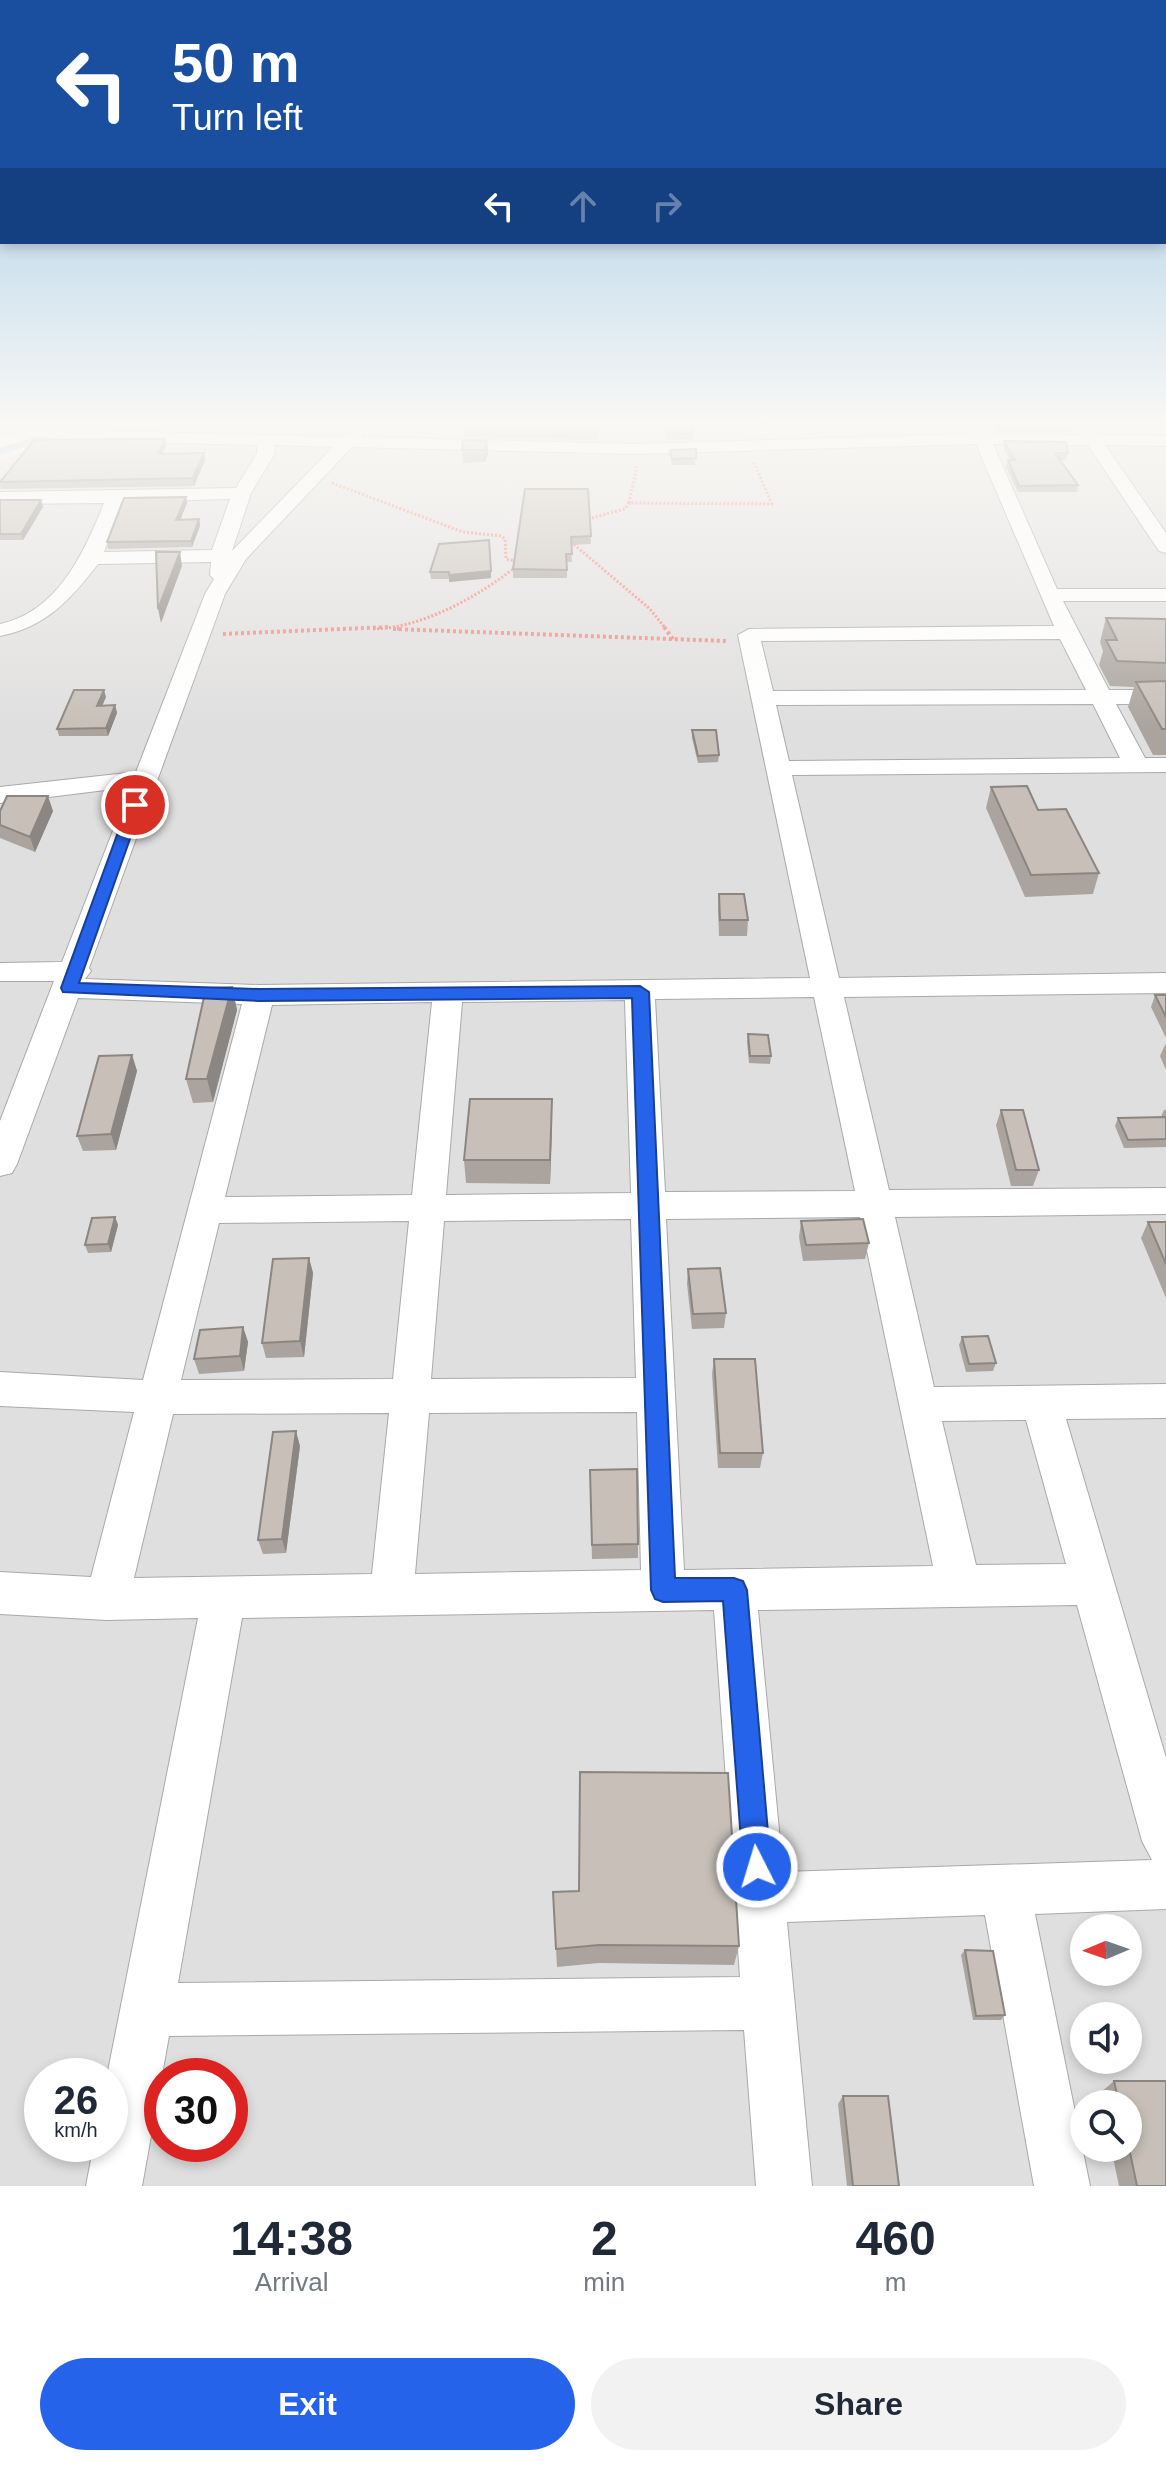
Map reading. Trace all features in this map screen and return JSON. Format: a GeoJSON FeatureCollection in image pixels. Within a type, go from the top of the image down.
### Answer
{"type":"FeatureCollection","features":[{"type":"Feature","properties":{"kind":"street"},"geometry":{"type":"LineString","coordinates":[[0,630],[32,622],[60,598],[92,558],[105,526]]}},
{"type":"Feature","properties":{"kind":"street"},"geometry":{"type":"LineString","coordinates":[[215,594],[223,541],[229,526]]}},
{"type":"Feature","properties":{"kind":"street"},"geometry":{"type":"LineString","coordinates":[[0,1164],[215,594],[238,556],[266,526]]}},
{"type":"Feature","properties":{"kind":"street"},"geometry":{"type":"LineString","coordinates":[[1019,526],[1049,595],[1136,765]]}},
{"type":"Feature","properties":{"kind":"street"},"geometry":{"type":"LineString","coordinates":[[1153,526],[1166,547]]}},
{"type":"Feature","properties":{"kind":"street"},"geometry":{"type":"LineString","coordinates":[[92,558],[222,556]]}},
{"type":"Feature","properties":{"kind":"street"},"geometry":{"type":"LineString","coordinates":[[1049,595],[1166,595]]}},
{"type":"Feature","properties":{"kind":"street"},"geometry":{"type":"LineString","coordinates":[[959,1586],[749,635],[1068,632]]}},
{"type":"Feature","properties":{"kind":"street"},"geometry":{"type":"LineString","coordinates":[[763,698],[1166,697]]}},
{"type":"Feature","properties":{"kind":"street"},"geometry":{"type":"LineString","coordinates":[[779,768],[1166,765]]}},
{"type":"Feature","properties":{"kind":"street"},"geometry":{"type":"LineString","coordinates":[[0,795],[145,778]]}},
{"type":"Feature","properties":{"kind":"street"},"geometry":{"type":"LineString","coordinates":[[0,972],[259,995],[828,990],[1166,983]]}},
{"type":"Feature","properties":{"kind":"street"},"geometry":{"type":"LineString","coordinates":[[640,992],[663,1590]]}},
{"type":"Feature","properties":{"kind":"street"},"geometry":{"type":"LineString","coordinates":[[392,1595],[448,993]]}},
{"type":"Feature","properties":{"kind":"street"},"geometry":{"type":"LineString","coordinates":[[107,1599],[259,995]]}},
{"type":"Feature","properties":{"kind":"street"},"geometry":{"type":"LineString","coordinates":[[205,1210],[1166,1201]]}},
{"type":"Feature","properties":{"kind":"street"},"geometry":{"type":"LineString","coordinates":[[0,1389],[158,1397],[656,1395]]}},
{"type":"Feature","properties":{"kind":"street"},"geometry":{"type":"LineString","coordinates":[[919,1404],[1166,1401]]}},
{"type":"Feature","properties":{"kind":"street"},"geometry":{"type":"LineString","coordinates":[[1041,1402],[1166,1841]]}},
{"type":"Feature","properties":{"kind":"street"},"geometry":{"type":"LineString","coordinates":[[0,1593],[107,1599],[1093,1584]]}},
{"type":"Feature","properties":{"kind":"street"},"geometry":{"type":"LineString","coordinates":[[734,1590],[784,2186]]}},
{"type":"Feature","properties":{"kind":"street"},"geometry":{"type":"LineString","coordinates":[[114,2186],[224,1597]]}},
{"type":"Feature","properties":{"kind":"street"},"geometry":{"type":"LineString","coordinates":[[760,1898],[1166,1884]]}},
{"type":"Feature","properties":{"kind":"street"},"geometry":{"type":"LineString","coordinates":[[1005,1890],[1062,2186]]}},
{"type":"Feature","properties":{"kind":"street"},"geometry":{"type":"LineString","coordinates":[[147,2010],[768,2003]]}},
{"type":"Feature","properties":{"kind":"path"},"geometry":{"type":"LineString","coordinates":[[446,526],[463,532],[501,536],[505,539],[506,559],[521,563]]}},
{"type":"Feature","properties":{"kind":"path"},"geometry":{"type":"LineString","coordinates":[[560,541],[579,546],[594,563],[650,609],[674,640]]}},
{"type":"Feature","properties":{"kind":"path"},"geometry":{"type":"LineString","coordinates":[[384,629],[443,611],[497,582],[530,555]]}},
{"type":"Feature","properties":{"kind":"path"},"geometry":{"type":"LineString","coordinates":[[198,635],[384,629],[726,641],[749,635]]}},
{"type":"Feature","properties":{"kind":"shaded area"},"geometry":{"type":"Polygon","coordinates":[[[0,526],[1166,526],[1166,2186],[0,2186],[0,526]]]}},
{"type":"Feature","properties":{"kind":"building"},"geometry":{"type":"Polygon","coordinates":[[[0,526],[26,526],[21,534],[0,534],[0,526]]]}},
{"type":"Feature","properties":{"kind":"building"},"geometry":{"type":"Polygon","coordinates":[[[113,526],[196,526],[191,541],[107,542],[113,526]]]}},
{"type":"Feature","properties":{"kind":"building"},"geometry":{"type":"Polygon","coordinates":[[[519,526],[590,526],[591,536],[571,537],[572,554],[566,554],[567,570],[513,569],[519,526]]]}},
{"type":"Feature","properties":{"kind":"building"},"geometry":{"type":"Polygon","coordinates":[[[489,540],[491,571],[449,575],[449,572],[430,572],[439,544],[489,540]]]}},
{"type":"Feature","properties":{"kind":"building"},"geometry":{"type":"Polygon","coordinates":[[[156,552],[180,552],[158,609],[156,552]]]}},
{"type":"Feature","properties":{"kind":"building"},"geometry":{"type":"Polygon","coordinates":[[[1106,618],[1166,619],[1166,663],[1117,661],[1106,640],[1117,640],[1106,618]]]}},
{"type":"Feature","properties":{"kind":"building"},"geometry":{"type":"Polygon","coordinates":[[[1166,681],[1166,729],[1162,729],[1136,682],[1166,681]]]}},
{"type":"Feature","properties":{"kind":"building"},"geometry":{"type":"Polygon","coordinates":[[[74,690],[104,690],[97,706],[115,705],[106,728],[57,729],[74,690]]]}},
{"type":"Feature","properties":{"kind":"building"},"geometry":{"type":"Polygon","coordinates":[[[692,730],[716,730],[719,755],[698,756],[692,730]]]}},
{"type":"Feature","properties":{"kind":"building"},"geometry":{"type":"Polygon","coordinates":[[[1027,786],[1038,810],[1066,809],[1099,873],[1031,875],[991,787],[1027,786]]]}},
{"type":"Feature","properties":{"kind":"building"},"geometry":{"type":"Polygon","coordinates":[[[7,796],[48,796],[30,837],[0,825],[0,811],[7,796]]]}},
{"type":"Feature","properties":{"kind":"building"},"geometry":{"type":"Polygon","coordinates":[[[719,894],[744,894],[748,920],[720,920],[719,894]]]}},
{"type":"Feature","properties":{"kind":"building"},"geometry":{"type":"Polygon","coordinates":[[[232,987],[207,1079],[186,1079],[206,988],[232,987]]]}},
{"type":"Feature","properties":{"kind":"building"},"geometry":{"type":"Polygon","coordinates":[[[1155,995],[1166,995],[1166,1017],[1155,995]]]}},
{"type":"Feature","properties":{"kind":"building"},"geometry":{"type":"Polygon","coordinates":[[[748,1034],[768,1035],[771,1056],[750,1056],[748,1034]]]}},
{"type":"Feature","properties":{"kind":"building"},"geometry":{"type":"Polygon","coordinates":[[[132,1055],[111,1134],[77,1136],[99,1056],[132,1055]]]}},
{"type":"Feature","properties":{"kind":"building"},"geometry":{"type":"Polygon","coordinates":[[[470,1099],[552,1099],[550,1160],[464,1160],[470,1099]]]}},
{"type":"Feature","properties":{"kind":"building"},"geometry":{"type":"Polygon","coordinates":[[[1001,1110],[1023,1110],[1039,1170],[1016,1170],[1001,1110]]]}},
{"type":"Feature","properties":{"kind":"building"},"geometry":{"type":"Polygon","coordinates":[[[1166,1117],[1166,1139],[1128,1140],[1118,1118],[1166,1117]]]}},
{"type":"Feature","properties":{"kind":"building"},"geometry":{"type":"Polygon","coordinates":[[[115,1217],[108,1244],[85,1245],[92,1218],[115,1217]]]}},
{"type":"Feature","properties":{"kind":"building"},"geometry":{"type":"Polygon","coordinates":[[[863,1219],[869,1243],[806,1245],[801,1221],[863,1219]]]}},
{"type":"Feature","properties":{"kind":"building"},"geometry":{"type":"Polygon","coordinates":[[[1148,1222],[1166,1222],[1166,1264],[1148,1222]]]}},
{"type":"Feature","properties":{"kind":"building"},"geometry":{"type":"Polygon","coordinates":[[[309,1258],[300,1341],[262,1343],[273,1259],[309,1258]]]}},
{"type":"Feature","properties":{"kind":"building"},"geometry":{"type":"Polygon","coordinates":[[[720,1268],[726,1313],[693,1314],[688,1269],[720,1268]]]}},
{"type":"Feature","properties":{"kind":"building"},"geometry":{"type":"Polygon","coordinates":[[[243,1327],[240,1356],[194,1359],[200,1330],[243,1327]]]}},
{"type":"Feature","properties":{"kind":"building"},"geometry":{"type":"Polygon","coordinates":[[[988,1336],[996,1363],[969,1364],[962,1337],[988,1336]]]}},
{"type":"Feature","properties":{"kind":"building"},"geometry":{"type":"Polygon","coordinates":[[[714,1359],[755,1359],[763,1453],[720,1453],[714,1359]]]}},
{"type":"Feature","properties":{"kind":"building"},"geometry":{"type":"Polygon","coordinates":[[[296,1431],[282,1539],[258,1540],[273,1432],[296,1431]]]}},
{"type":"Feature","properties":{"kind":"building"},"geometry":{"type":"Polygon","coordinates":[[[637,1469],[638,1544],[592,1545],[590,1470],[637,1469]]]}},
{"type":"Feature","properties":{"kind":"building"},"geometry":{"type":"Polygon","coordinates":[[[580,1772],[728,1773],[739,1946],[599,1945],[556,1949],[553,1892],[579,1891],[580,1772]]]}},
{"type":"Feature","properties":{"kind":"building"},"geometry":{"type":"Polygon","coordinates":[[[965,1950],[993,1951],[1005,2015],[976,2016],[965,1950]]]}},
{"type":"Feature","properties":{"kind":"building"},"geometry":{"type":"Polygon","coordinates":[[[1114,2081],[1166,2081],[1166,2186],[1137,2186],[1132,2162],[1142,2162],[1142,2090],[1116,2090],[1114,2081]]]}},
{"type":"Feature","properties":{"kind":"building"},"geometry":{"type":"Polygon","coordinates":[[[843,2096],[888,2096],[899,2186],[853,2186],[843,2096]]]}},
{"type":"Feature","properties":{"kind":"route"},"geometry":{"type":"LineString","coordinates":[[135,805],[69,988],[259,995],[640,992],[663,1590],[734,1590],[757,1867]]}}]}
